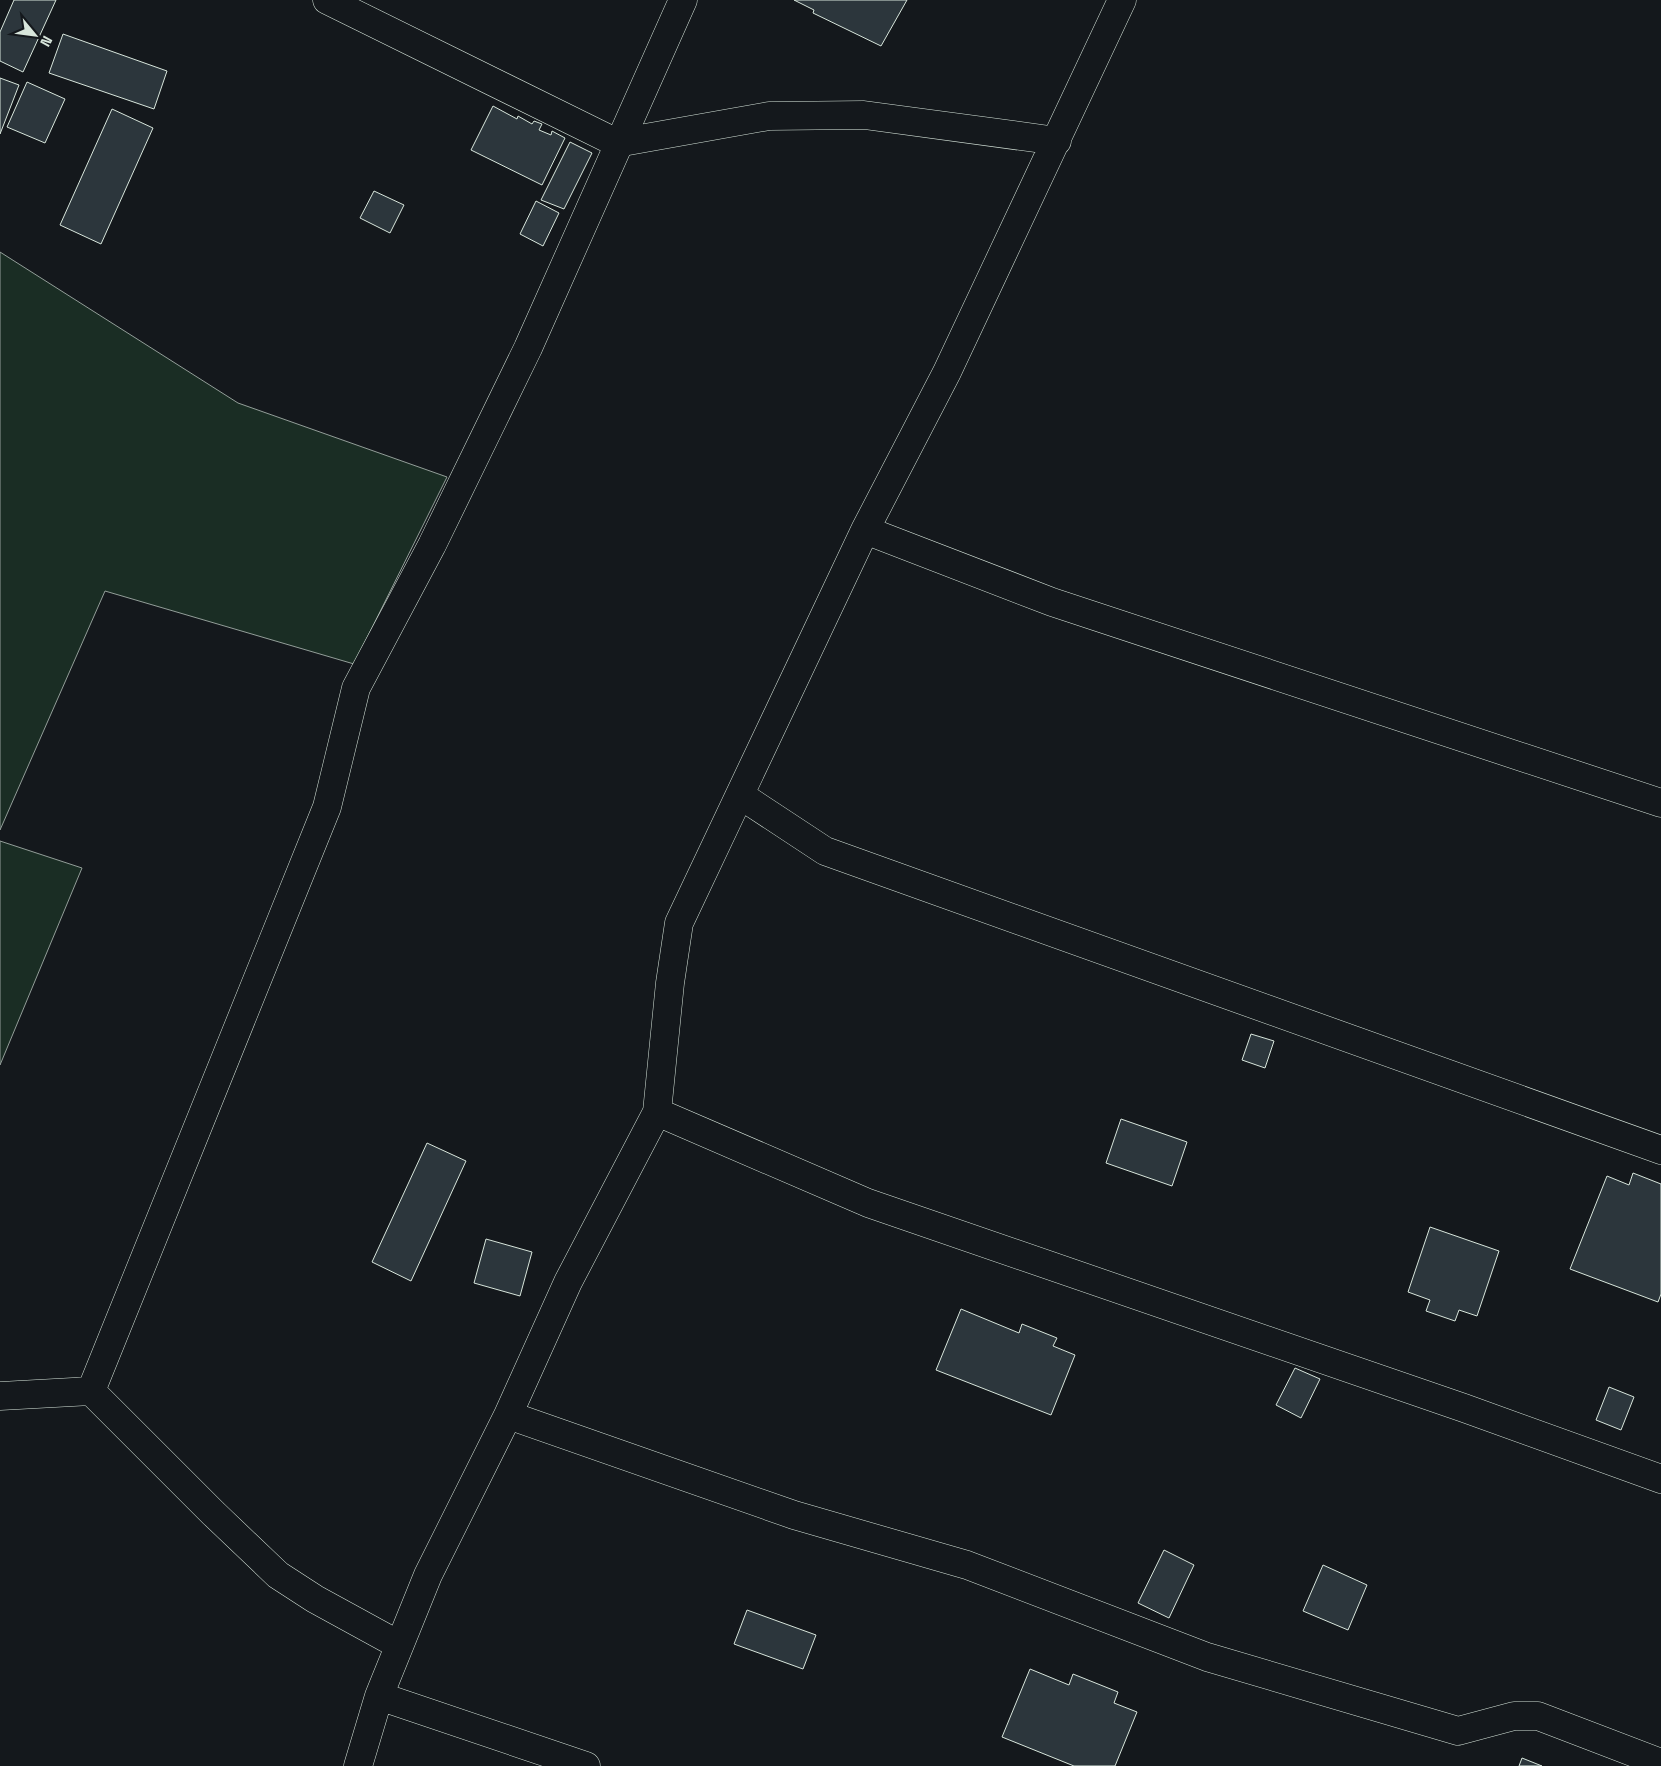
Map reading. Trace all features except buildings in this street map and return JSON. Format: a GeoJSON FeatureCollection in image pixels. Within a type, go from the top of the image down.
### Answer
{"type":"FeatureCollection","features":[{"type":"Feature","properties":{"kind":"street"},"geometry":{"type":"LineString","coordinates":[[327,0],[617,144],[769,116],[845,115],[864,115],[1057,140]]}},
{"type":"Feature","properties":{"kind":"street"},"geometry":{"type":"LineString","coordinates":[[91,1391],[327,807],[356,688],[432,544],[528,348],[682,0]]}},
{"type":"Feature","properties":{"kind":"street"},"geometry":{"type":"LineString","coordinates":[[358,1766],[379,1696],[428,1574],[508,1415],[568,1282],[657,1112],[670,983],[679,923],[865,530],[947,372],[1122,0]]}},
{"type":"Feature","properties":{"kind":"street"},"geometry":{"type":"LineString","coordinates":[[865,530],[1052,602],[1661,803]]}},
{"type":"Feature","properties":{"kind":"street"},"geometry":{"type":"LineString","coordinates":[[740,795],[825,851],[1661,1150]]}},
{"type":"Feature","properties":{"kind":"street"},"geometry":{"type":"LineString","coordinates":[[657,1112],[868,1203],[1399,1385],[1661,1479]]}},
{"type":"Feature","properties":{"kind":"street"},"geometry":{"type":"LineString","coordinates":[[0,1396],[91,1391],[278,1575],[315,1599],[399,1646]]}},
{"type":"Feature","properties":{"kind":"street"},"geometry":{"type":"LineString","coordinates":[[508,1415],[794,1515],[966,1564],[1217,1660],[1458,1731],[1514,1716],[1538,1716],[1661,1763]]}},
{"type":"Feature","properties":{"kind":"street"},"geometry":{"type":"LineString","coordinates":[[379,1696],[586,1766]]}},
{"type":"Feature","properties":{"kind":"green space"},"geometry":{"type":"Polygon","coordinates":[[[0,252],[238,403],[447,477],[354,664],[105,591],[0,830],[0,252]]]}},
{"type":"Feature","properties":{"kind":"green space"},"geometry":{"type":"Polygon","coordinates":[[[0,841],[82,868],[0,1065],[0,841]]]}}]}
